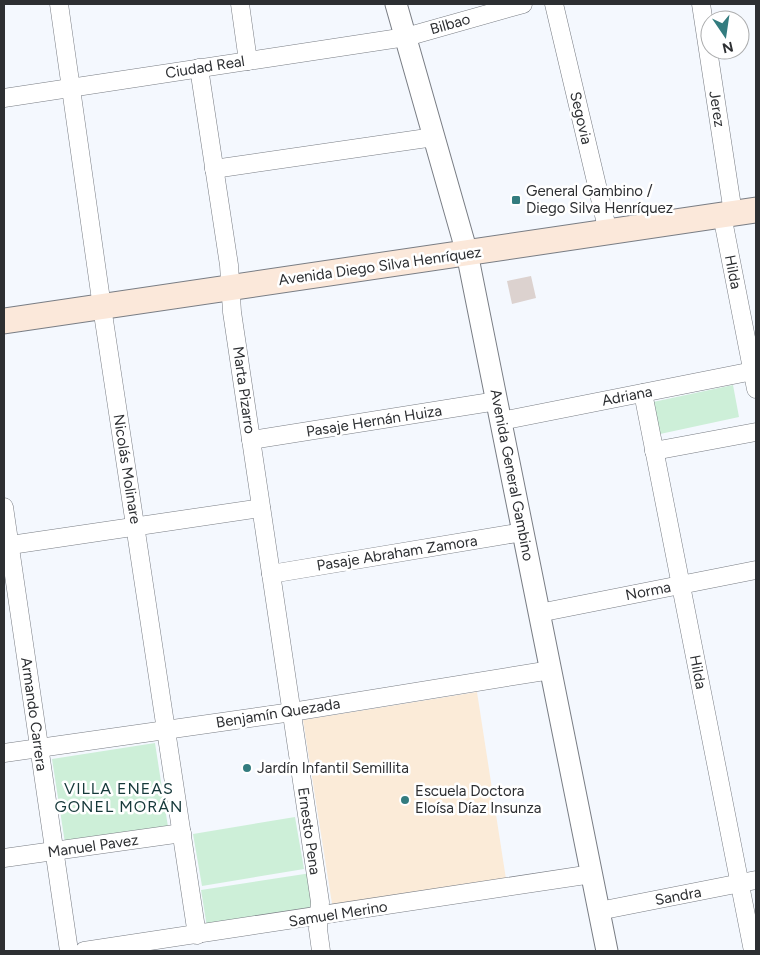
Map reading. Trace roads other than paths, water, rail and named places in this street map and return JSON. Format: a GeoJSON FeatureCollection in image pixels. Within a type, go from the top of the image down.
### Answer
{"type":"FeatureCollection","features":[{"type":"Feature","properties":{"kind":"main road","name":"Avenida Diego Silva Henríquez"},"geometry":{"type":"LineString","coordinates":[[4,321],[737,213]]}},
{"type":"Feature","properties":{"kind":"street","name":"Nicolás Molinare"},"geometry":{"type":"LineString","coordinates":[[59,4],[102,306],[197,935]]}},
{"type":"Feature","properties":{"kind":"street"},"geometry":{"type":"LineString","coordinates":[[240,4],[248,61]]}},
{"type":"Feature","properties":{"kind":"street","name":"Avenida General Gambino"},"geometry":{"type":"LineString","coordinates":[[396,4],[467,253],[607,951]]}},
{"type":"Feature","properties":{"kind":"street","name":"Bilbao"},"geometry":{"type":"LineString","coordinates":[[406,37],[523,4]]}},
{"type":"Feature","properties":{"kind":"street","name":"Segovia"},"geometry":{"type":"LineString","coordinates":[[554,4],[608,232]]}},
{"type":"Feature","properties":{"kind":"street","name":"Jerez"},"geometry":{"type":"LineString","coordinates":[[701,4],[737,213]]}},
{"type":"Feature","properties":{"kind":"street","name":"Ciudad Real"},"geometry":{"type":"LineString","coordinates":[[4,98],[406,37]]}},
{"type":"Feature","properties":{"kind":"street","name":"Marta Pizarro"},"geometry":{"type":"LineString","coordinates":[[199,68],[229,265],[232,312],[292,712]]}},
{"type":"Feature","properties":{"kind":"street"},"geometry":{"type":"LineString","coordinates":[[214,169],[434,137]]}},
{"type":"Feature","properties":{"kind":"street","name":"Hilda"},"geometry":{"type":"LineString","coordinates":[[737,213],[752,371],[756,389]]}},
{"type":"Feature","properties":{"kind":"street","name":"Adriana"},"geometry":{"type":"LineString","coordinates":[[499,411],[643,393],[752,371]]}},
{"type":"Feature","properties":{"kind":"street","name":"Hilda"},"geometry":{"type":"LineString","coordinates":[[643,393],[681,585],[748,882],[753,951]]}},
{"type":"Feature","properties":{"kind":"street","name":"Pasaje Hernán Huiza"},"geometry":{"type":"LineString","coordinates":[[251,440],[499,411]]}},
{"type":"Feature","properties":{"kind":"street"},"geometry":{"type":"LineString","coordinates":[[654,451],[756,432]]}},
{"type":"Feature","properties":{"kind":"street","name":"Armando Carrera"},"geometry":{"type":"LineString","coordinates":[[4,507],[7,545],[40,748],[69,951]]}},
{"type":"Feature","properties":{"kind":"street"},"geometry":{"type":"LineString","coordinates":[[7,545],[262,508]]}},
{"type":"Feature","properties":{"kind":"street","name":"Pasaje Abraham Zamora"},"geometry":{"type":"LineString","coordinates":[[271,574],[524,532]]}},
{"type":"Feature","properties":{"kind":"street","name":"Norma"},"geometry":{"type":"LineString","coordinates":[[539,613],[756,570]]}},
{"type":"Feature","properties":{"kind":"street","name":"Benjamín Quezada"},"geometry":{"type":"LineString","coordinates":[[4,753],[292,712],[551,670]]}},
{"type":"Feature","properties":{"kind":"street","name":"Ernesto Pena"},"geometry":{"type":"LineString","coordinates":[[292,712],[320,902],[318,929],[321,951]]}},
{"type":"Feature","properties":{"kind":"street","name":"Manuel Pavez"},"geometry":{"type":"LineString","coordinates":[[4,858],[182,833]]}},
{"type":"Feature","properties":{"kind":"street","name":"Samuel Merino"},"geometry":{"type":"LineString","coordinates":[[84,951],[319,917],[592,874]]}},
{"type":"Feature","properties":{"kind":"street","name":"Sandra"},"geometry":{"type":"LineString","coordinates":[[599,911],[748,882]]}},
{"type":"Feature","properties":{"kind":"place","name":"General Gambino / Diego Silva Henríquez"},"geometry":{"type":"Point","coordinates":[516,200]}},
{"type":"Feature","properties":{"kind":"place","name":"Jardín Infantil Semillita"},"geometry":{"type":"Point","coordinates":[247,768]}},
{"type":"Feature","properties":{"kind":"place","name":"Escuela Doctora Eloísa Díaz Insunza"},"geometry":{"type":"Point","coordinates":[405,800]}},
{"type":"Feature","properties":{"kind":"district","name":"VILLA ENEAS GONEL MORÁN"},"geometry":{"type":"Point","coordinates":[119,797]}}]}
